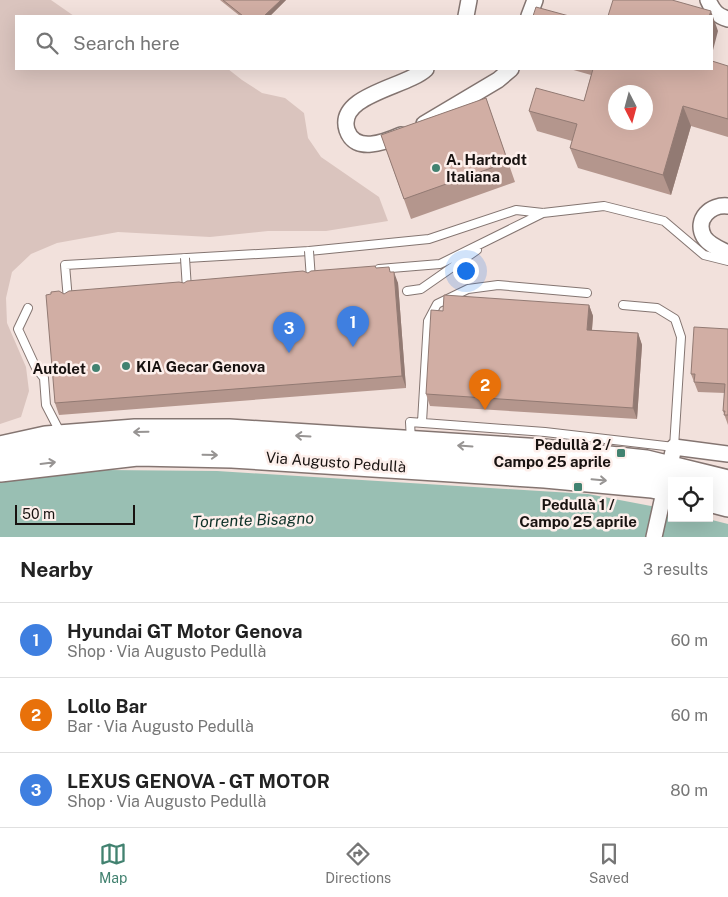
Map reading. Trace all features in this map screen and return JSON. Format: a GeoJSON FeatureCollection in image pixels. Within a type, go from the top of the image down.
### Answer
{"type":"FeatureCollection","features":[{"type":"Feature","properties":{"kind":"main road","name":"Via Augusto Pedullà"},"geometry":{"type":"LineString","coordinates":[[0,449],[46,439],[135,432],[414,429],[543,452],[646,463],[668,478]]}},
{"type":"Feature","properties":{"kind":"main road","name":"Via Augusto Pedullà"},"geometry":{"type":"LineString","coordinates":[[0,469],[137,453],[232,455],[545,475],[668,479]]}},
{"type":"Feature","properties":{"kind":"main road","name":"Via Augusto Pedullà"},"geometry":{"type":"LineString","coordinates":[[713,482],[728,483]]}},
{"type":"Feature","properties":{"kind":"main road"},"geometry":{"type":"LineString","coordinates":[[713,500],[728,504]]}},
{"type":"Feature","properties":{"kind":"street"},"geometry":{"type":"LineString","coordinates":[[466,15],[469,0]]}},
{"type":"Feature","properties":{"kind":"street"},"geometry":{"type":"LineString","coordinates":[[529,15],[535,0]]}},
{"type":"Feature","properties":{"kind":"street"},"geometry":{"type":"LineString","coordinates":[[708,0],[719,16],[728,19]]}},
{"type":"Feature","properties":{"kind":"street"},"geometry":{"type":"LineString","coordinates":[[424,70],[407,80],[366,98],[354,106],[348,114],[345,124],[349,136],[357,142],[366,145],[390,140],[422,125],[498,80],[510,70]]}},
{"type":"Feature","properties":{"kind":"street"},"geometry":{"type":"LineString","coordinates":[[728,206],[715,207],[707,212],[702,225],[704,237],[710,243],[728,253]]}},
{"type":"Feature","properties":{"kind":"street"},"geometry":{"type":"LineString","coordinates":[[674,477],[728,454]]}},
{"type":"Feature","properties":{"kind":"street"},"geometry":{"type":"LineString","coordinates":[[654,537],[668,483]]}},
{"type":"Feature","properties":{"kind":"lane"},"geometry":{"type":"LineString","coordinates":[[68,300],[65,265],[309,251],[429,239],[516,210],[543,213],[604,206],[664,221],[704,256],[728,261]]}},
{"type":"Feature","properties":{"kind":"lane"},"geometry":{"type":"LineString","coordinates":[[370,269],[440,264],[543,213]]}},
{"type":"Feature","properties":{"kind":"lane"},"geometry":{"type":"LineString","coordinates":[[407,291],[421,289],[501,233]]}},
{"type":"Feature","properties":{"kind":"lane"},"geometry":{"type":"LineString","coordinates":[[309,251],[311,279]]}},
{"type":"Feature","properties":{"kind":"lane"},"geometry":{"type":"LineString","coordinates":[[185,258],[187,284]]}},
{"type":"Feature","properties":{"kind":"lane"},"geometry":{"type":"LineString","coordinates":[[301,274],[321,273]]}},
{"type":"Feature","properties":{"kind":"lane"},"geometry":{"type":"LineString","coordinates":[[414,429],[428,321],[437,304],[468,289],[498,285],[587,293]]}},
{"type":"Feature","properties":{"kind":"lane"},"geometry":{"type":"LineString","coordinates":[[623,304],[656,308],[674,319],[681,336],[669,477]]}},
{"type":"Feature","properties":{"kind":"lane"},"geometry":{"type":"LineString","coordinates":[[28,308],[18,329],[36,368],[44,378],[46,405],[60,432]]}},
{"type":"Feature","properties":{"kind":"shaded area"},"geometry":{"type":"Polygon","coordinates":[[[0,0],[51,0],[73,15],[15,15],[15,70],[229,70],[262,93],[285,98],[304,113],[308,138],[321,157],[379,197],[388,221],[326,231],[268,231],[210,237],[118,232],[57,243],[31,254],[12,272],[6,298],[7,323],[26,367],[29,391],[21,417],[0,424],[0,0]]]}},
{"type":"Feature","properties":{"kind":"water","name":"Torrente Bisagno"},"geometry":{"type":"Polygon","coordinates":[[[105,470],[217,471],[588,494],[668,509],[668,522],[713,522],[713,520],[728,524],[728,537],[0,537],[0,483],[19,478],[105,470]]]}},
{"type":"Feature","properties":{"kind":"building"},"geometry":{"type":"Polygon","coordinates":[[[223,0],[281,0],[265,15],[242,15],[223,0]]]}},
{"type":"Feature","properties":{"kind":"building"},"geometry":{"type":"Polygon","coordinates":[[[613,0],[672,0],[711,11],[709,15],[608,15],[613,0]]]}},
{"type":"Feature","properties":{"kind":"building"},"geometry":{"type":"Polygon","coordinates":[[[536,7],[565,15],[533,15],[536,7]]]}},
{"type":"Feature","properties":{"kind":"building"},"geometry":{"type":"Polygon","coordinates":[[[713,61],[728,66],[728,119],[683,106],[663,175],[570,148],[577,124],[529,111],[536,88],[584,101],[593,70],[713,70],[713,61]]]}},
{"type":"Feature","properties":{"kind":"building"},"geometry":{"type":"Polygon","coordinates":[[[486,98],[508,162],[404,199],[381,135],[486,98]]]}},
{"type":"Feature","properties":{"kind":"building"},"geometry":{"type":"Polygon","coordinates":[[[375,266],[376,268],[389,267],[390,272],[394,272],[402,376],[55,403],[46,295],[51,294],[51,292],[59,291],[64,294],[69,291],[184,283],[187,281],[303,271],[308,273],[311,271],[375,266]]]}},
{"type":"Feature","properties":{"kind":"building"},"geometry":{"type":"Polygon","coordinates":[[[444,295],[589,305],[587,330],[638,333],[633,408],[426,394],[431,310],[443,311],[444,295]]]}},
{"type":"Feature","properties":{"kind":"building"},"geometry":{"type":"Polygon","coordinates":[[[694,327],[728,329],[728,415],[724,415],[725,411],[723,411],[725,384],[694,382],[695,374],[691,374],[694,327]]]}},
{"type":"Feature","properties":{"kind":"place","name":"A. Hartrodt Italiana"},"geometry":{"type":"Point","coordinates":[436,168]}},
{"type":"Feature","properties":{"kind":"place","name":"Hyundai GT Motor Genova"},"geometry":{"type":"Point","coordinates":[353,347]}},
{"type":"Feature","properties":{"kind":"place","name":"LEXUS GENOVA - GT MOTOR"},"geometry":{"type":"Point","coordinates":[289,353]}},
{"type":"Feature","properties":{"kind":"place","name":"KIA Gecar Genova"},"geometry":{"type":"Point","coordinates":[126,366]}},
{"type":"Feature","properties":{"kind":"place","name":"Autolet"},"geometry":{"type":"Point","coordinates":[96,368]}},
{"type":"Feature","properties":{"kind":"place","name":"Lollo Bar"},"geometry":{"type":"Point","coordinates":[485,410]}},
{"type":"Feature","properties":{"kind":"place","name":"Pedullà 2 / Campo 25 aprile"},"geometry":{"type":"Point","coordinates":[621,453]}},
{"type":"Feature","properties":{"kind":"place","name":"Pedullà 1 / Campo 25 aprile"},"geometry":{"type":"Point","coordinates":[578,487]}}]}
